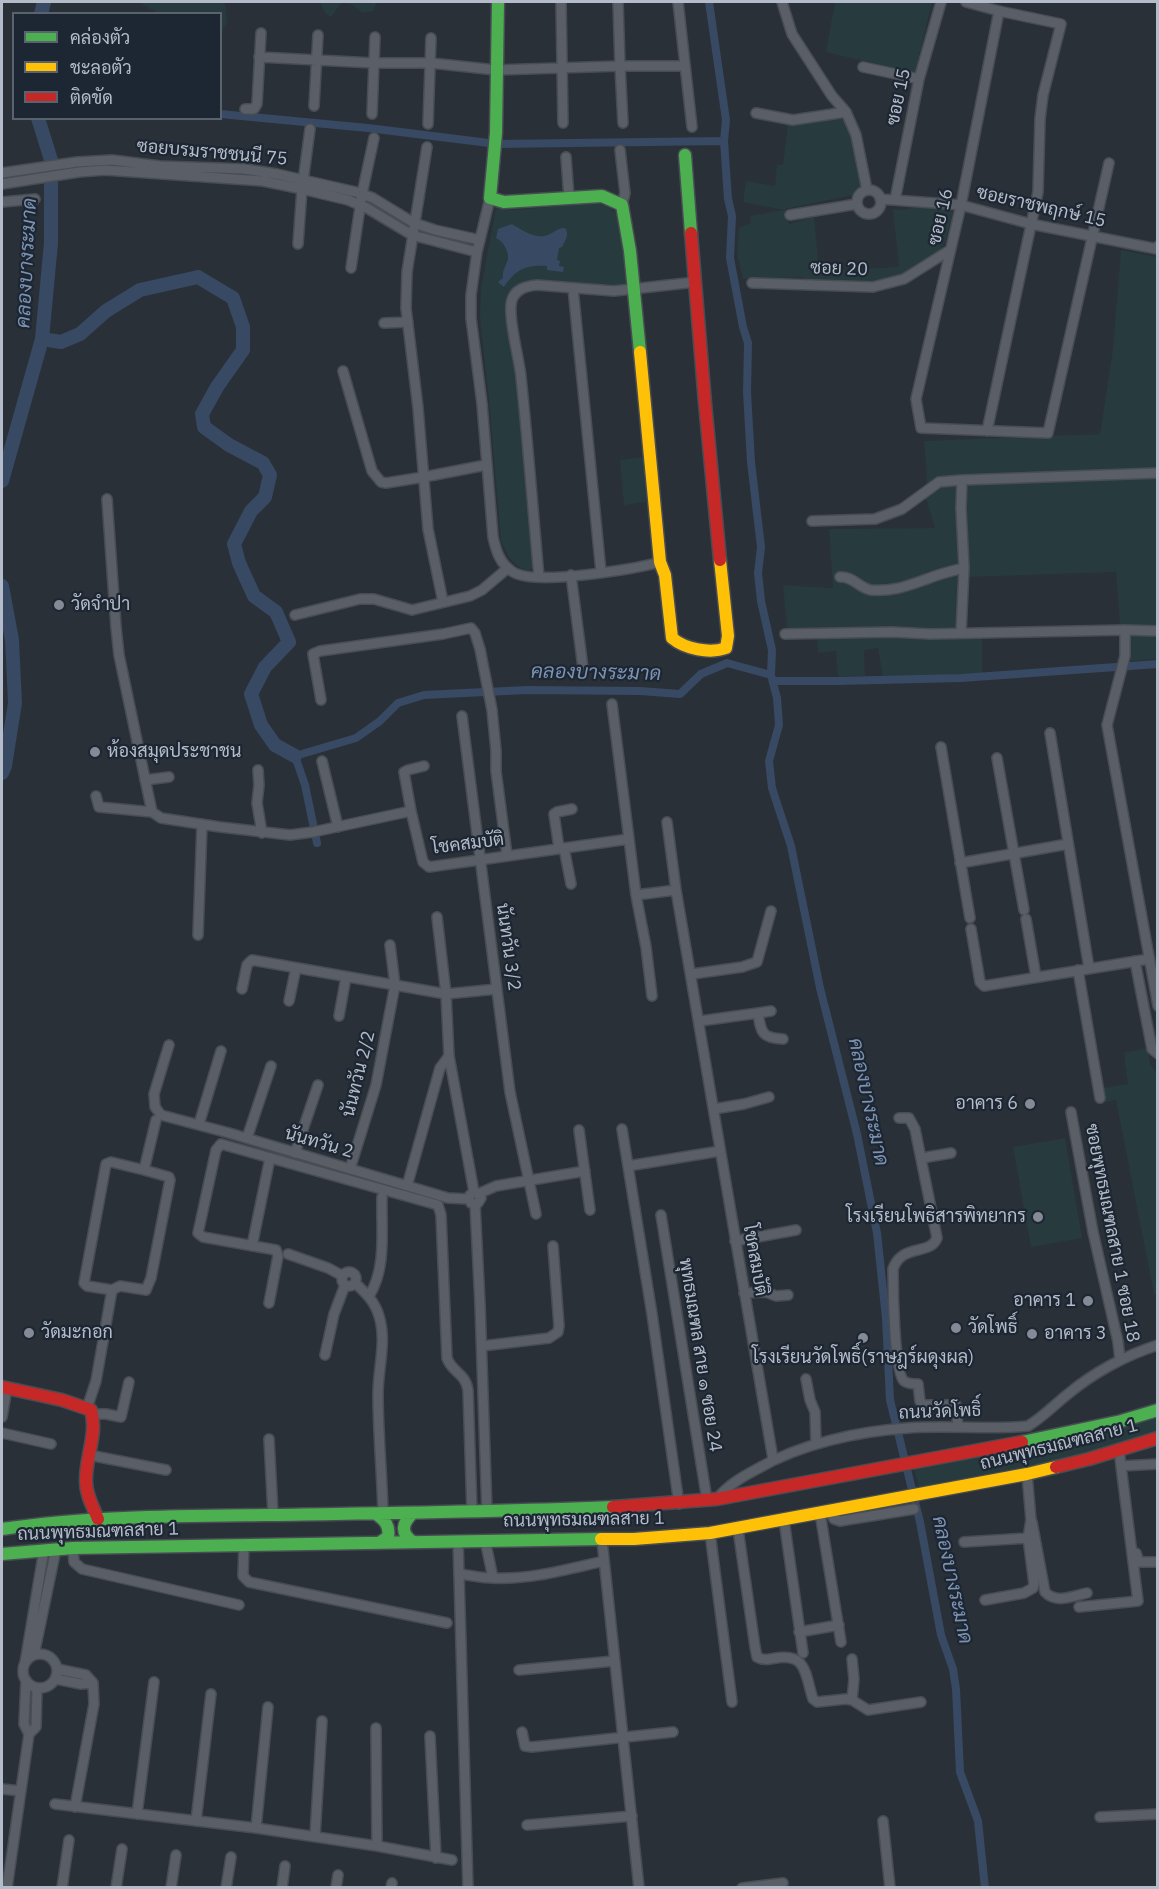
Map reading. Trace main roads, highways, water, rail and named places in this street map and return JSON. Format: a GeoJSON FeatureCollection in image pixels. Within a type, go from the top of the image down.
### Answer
{"type":"FeatureCollection","features":[{"type":"Feature","properties":{"kind":"main road"},"geometry":{"type":"LineString","coordinates":[[498,2],[496,133],[490,198],[504,202],[602,196],[622,205],[630,251],[660,562],[665,575],[672,639],[677,644],[717,652],[724,649],[728,636],[705,403],[686,155]]}},
{"type":"Feature","properties":{"kind":"main road"},"geometry":{"type":"LineString","coordinates":[[4,1388],[69,1402],[90,1411],[94,1425],[86,1483],[98,1519]]}},
{"type":"Feature","properties":{"kind":"main road","name":"ถนนพุทธมณฑลสาย 1"},"geometry":{"type":"LineString","coordinates":[[2,1529],[98,1519],[273,1514],[413,1514],[679,1504],[712,1500],[1030,1441],[1121,1421],[1158,1410]]}},
{"type":"Feature","properties":{"kind":"main road","name":"ถนนพุทธมณฑลสาย 1"},"geometry":{"type":"LineString","coordinates":[[2,1554],[73,1548],[458,1540],[602,1540],[710,1533],[1027,1474],[1089,1459],[1158,1438]]}},
{"type":"Feature","properties":{"kind":"main road"},"geometry":{"type":"LineString","coordinates":[[379,1543],[388,1537],[389,1528],[380,1514]]}},
{"type":"Feature","properties":{"kind":"main road"},"geometry":{"type":"LineString","coordinates":[[413,1514],[406,1519],[402,1527],[405,1536],[413,1542]]}},
{"type":"Feature","properties":{"kind":"water"},"geometry":{"type":"Polygon","coordinates":[[[512,224],[529,234],[539,236],[565,228],[566,238],[562,247],[559,248],[557,260],[560,261],[559,266],[564,267],[563,272],[547,270],[547,266],[533,266],[517,272],[504,287],[498,282],[503,278],[508,256],[503,244],[496,238],[498,229],[512,224]]]}},
{"type":"Feature","properties":{"kind":"waterway","name":"คลองบางระมาด"},"geometry":{"type":"LineString","coordinates":[[42,12],[44,2]]}},
{"type":"Feature","properties":{"kind":"waterway","name":"คลองบางระมาด"},"geometry":{"type":"LineString","coordinates":[[709,2],[726,120],[724,141],[728,199],[732,216],[730,258],[748,343],[747,392],[751,462],[761,547],[758,573],[761,601],[772,650],[771,675],[777,698],[779,725],[769,761],[772,788],[791,846],[820,988],[857,1134],[877,1233],[886,1318],[890,1400],[920,1522],[941,1635],[953,1669],[960,1772],[978,1821],[985,1888]]}},
{"type":"Feature","properties":{"kind":"waterway"},"geometry":{"type":"LineString","coordinates":[[222,114],[368,128],[497,144],[724,141]]}},
{"type":"Feature","properties":{"kind":"waterway","name":"คลองบางระมาด"},"geometry":{"type":"LineString","coordinates":[[2,481],[42,339],[51,243],[51,160],[39,120]]}},
{"type":"Feature","properties":{"kind":"waterway","name":"คลองบางระมาด"},"geometry":{"type":"LineString","coordinates":[[42,339],[61,342],[80,334],[106,311],[140,290],[198,277],[233,298],[243,327],[243,350],[217,387],[202,414],[204,427],[229,445],[263,463],[270,475],[265,497],[251,511],[234,544],[239,563],[254,596],[276,612],[289,642],[265,667],[251,694],[261,725],[275,745],[295,756]]}},
{"type":"Feature","properties":{"kind":"waterway"},"geometry":{"type":"LineString","coordinates":[[2,586],[12,640],[15,703],[2,773]]}},
{"type":"Feature","properties":{"kind":"waterway","name":"คลองบางระมาด"},"geometry":{"type":"LineString","coordinates":[[317,843],[305,785],[295,756],[356,738],[380,721],[398,703],[424,695],[527,690],[640,691],[680,694],[701,674],[727,663],[771,675]]}},
{"type":"Feature","properties":{"kind":"waterway"},"geometry":{"type":"LineString","coordinates":[[773,681],[961,678],[1158,664]]}},
{"type":"Feature","properties":{"kind":"place","name":"วัดจำปา"},"geometry":{"type":"Point","coordinates":[59,605]}},
{"type":"Feature","properties":{"kind":"place","name":"ห้องสมุดประชาชน"},"geometry":{"type":"Point","coordinates":[95,752]}},
{"type":"Feature","properties":{"kind":"place","name":"อาคาร 6"},"geometry":{"type":"Point","coordinates":[1030,1104]}},
{"type":"Feature","properties":{"kind":"place","name":"โรงเรียนโพธิสารพิทยากร"},"geometry":{"type":"Point","coordinates":[1038,1217]}},
{"type":"Feature","properties":{"kind":"place","name":"อาคาร 1"},"geometry":{"type":"Point","coordinates":[1088,1301]}},
{"type":"Feature","properties":{"kind":"place","name":"วัดโพธิ์"},"geometry":{"type":"Point","coordinates":[956,1328]}},
{"type":"Feature","properties":{"kind":"place","name":"วัดมะกอก"},"geometry":{"type":"Point","coordinates":[29,1333]}},
{"type":"Feature","properties":{"kind":"place","name":"อาคาร 3"},"geometry":{"type":"Point","coordinates":[1032,1334]}},
{"type":"Feature","properties":{"kind":"place","name":"โรงเรียนวัดโพธิ์(ราษฎร์ผดุงผล)"},"geometry":{"type":"Point","coordinates":[863,1338]}}]}
